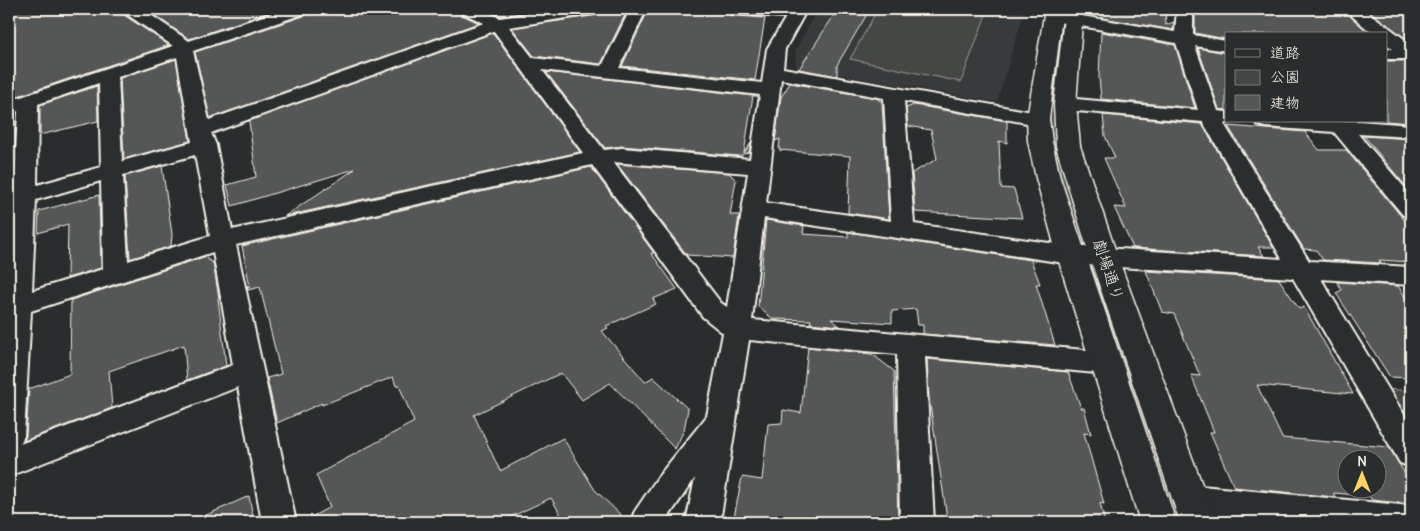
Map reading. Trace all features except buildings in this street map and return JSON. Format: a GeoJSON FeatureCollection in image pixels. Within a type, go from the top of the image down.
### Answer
{"type":"FeatureCollection","features":[{"type":"Feature","properties":{"kind":"street"},"geometry":{"type":"LineString","coordinates":[[131,9],[182,44],[184,48],[280,522]]}},
{"type":"Feature","properties":{"kind":"street"},"geometry":{"type":"LineString","coordinates":[[9,436],[19,104],[300,9]]}},
{"type":"Feature","properties":{"kind":"street"},"geometry":{"type":"LineString","coordinates":[[469,9],[498,24],[712,310],[737,328],[1107,363]]}},
{"type":"Feature","properties":{"kind":"street"},"geometry":{"type":"LineString","coordinates":[[17,198],[111,171],[498,24],[592,9]]}},
{"type":"Feature","properties":{"kind":"street"},"geometry":{"type":"LineString","coordinates":[[608,72],[637,12],[636,9]]}},
{"type":"Feature","properties":{"kind":"street"},"geometry":{"type":"LineString","coordinates":[[703,522],[737,328],[776,49],[798,11],[736,9]]}},
{"type":"Feature","properties":{"kind":"street"},"geometry":{"type":"LineString","coordinates":[[1185,9],[1184,39],[1218,117],[1302,269],[1411,453]]}},
{"type":"Feature","properties":{"kind":"street"},"geometry":{"type":"LineString","coordinates":[[1353,9],[1383,32]]}},
{"type":"Feature","properties":{"kind":"street"},"geometry":{"type":"LineString","coordinates":[[1063,13],[1225,46]]}},
{"type":"Feature","properties":{"kind":"street","name":"劇場通り"},"geometry":{"type":"LineString","coordinates":[[1063,13],[1068,146],[1104,258],[1194,511]]}},
{"type":"Feature","properties":{"kind":"street","name":"劇場通り"},"geometry":{"type":"LineString","coordinates":[[1063,13],[1038,119],[1048,178],[1071,255],[1158,522]]}},
{"type":"Feature","properties":{"kind":"street"},"geometry":{"type":"LineString","coordinates":[[1388,36],[1411,53]]}},
{"type":"Feature","properties":{"kind":"street"},"geometry":{"type":"LineString","coordinates":[[1388,54],[1411,53]]}},
{"type":"Feature","properties":{"kind":"street"},"geometry":{"type":"LineString","coordinates":[[527,64],[608,72],[772,81],[894,94],[1038,119]]}},
{"type":"Feature","properties":{"kind":"street"},"geometry":{"type":"LineString","coordinates":[[108,73],[116,275]]}},
{"type":"Feature","properties":{"kind":"street"},"geometry":{"type":"LineString","coordinates":[[894,94],[903,231]]}},
{"type":"Feature","properties":{"kind":"street"},"geometry":{"type":"LineString","coordinates":[[1065,104],[1218,117]]}},
{"type":"Feature","properties":{"kind":"street"},"geometry":{"type":"LineString","coordinates":[[1278,122],[1411,132]]}},
{"type":"Feature","properties":{"kind":"street"},"geometry":{"type":"LineString","coordinates":[[1341,127],[1411,210]]}},
{"type":"Feature","properties":{"kind":"street"},"geometry":{"type":"LineString","coordinates":[[13,306],[223,240],[596,157],[622,155],[760,167]]}},
{"type":"Feature","properties":{"kind":"street"},"geometry":{"type":"LineString","coordinates":[[755,208],[1071,255],[1411,276]]}},
{"type":"Feature","properties":{"kind":"street"},"geometry":{"type":"LineString","coordinates":[[911,344],[917,522]]}},
{"type":"Feature","properties":{"kind":"street"},"geometry":{"type":"LineString","coordinates":[[9,462],[249,371]]}},
{"type":"Feature","properties":{"kind":"street"},"geometry":{"type":"LineString","coordinates":[[646,522],[669,487],[722,419]]}},
{"type":"Feature","properties":{"kind":"street"},"geometry":{"type":"LineString","coordinates":[[1194,511],[1411,522]]}},
{"type":"Feature","properties":{"kind":"shaded area"},"geometry":{"type":"Polygon","coordinates":[[[818,9],[1025,9],[997,102],[796,67],[795,51],[818,9]]]}},
{"type":"Feature","properties":{"kind":"green space"},"geometry":{"type":"Polygon","coordinates":[[[878,9],[988,9],[961,82],[850,59],[878,9]]]}},
{"type":"Feature","properties":{"kind":"green space"},"geometry":{"type":"Polygon","coordinates":[[[1058,33],[1063,33],[1055,96],[1055,113],[1080,222],[1074,222],[1053,145],[1050,94],[1058,33]]]}},
{"type":"Feature","properties":{"kind":"green space"},"geometry":{"type":"Polygon","coordinates":[[[1099,296],[1105,297],[1181,522],[1174,522],[1099,296]]]}},
{"type":"Feature","properties":{"kind":"green space"},"geometry":{"type":"Polygon","coordinates":[[[1386,389],[1411,391],[1411,429],[1386,389]]]}}]}
